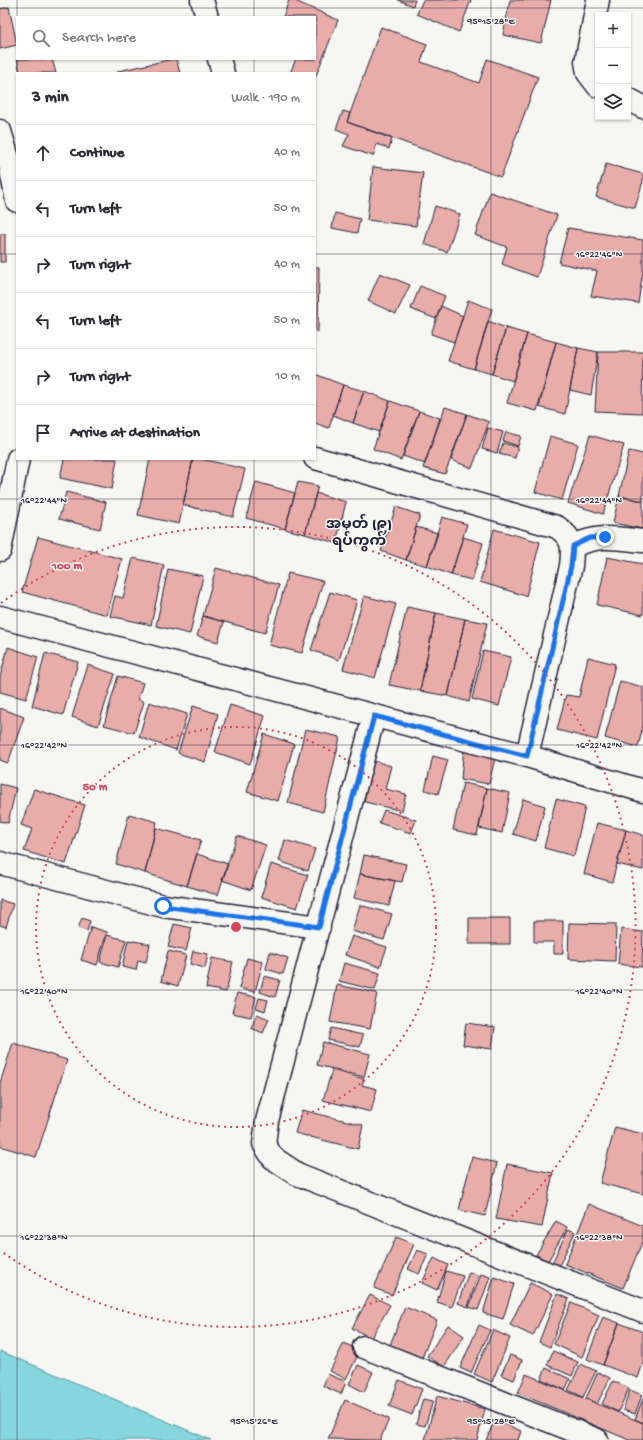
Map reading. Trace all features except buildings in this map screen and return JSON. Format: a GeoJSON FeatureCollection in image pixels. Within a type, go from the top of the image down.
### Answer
{"type":"FeatureCollection","features":[{"type":"Feature","properties":{"kind":"street"},"geometry":{"type":"LineString","coordinates":[[202,0],[207,16]]}},
{"type":"Feature","properties":{"kind":"street"},"geometry":{"type":"LineString","coordinates":[[596,84],[588,73],[586,62],[598,0]]}},
{"type":"Feature","properties":{"kind":"street"},"geometry":{"type":"LineString","coordinates":[[219,60],[223,72]]}},
{"type":"Feature","properties":{"kind":"street"},"geometry":{"type":"LineString","coordinates":[[631,101],[643,107]]}},
{"type":"Feature","properties":{"kind":"street"},"geometry":{"type":"LineString","coordinates":[[0,131],[10,165],[16,196]]}},
{"type":"Feature","properties":{"kind":"street"},"geometry":{"type":"LineString","coordinates":[[316,458],[557,527],[566,534],[573,546],[571,566],[527,756]]}},
{"type":"Feature","properties":{"kind":"street"},"geometry":{"type":"LineString","coordinates":[[0,550],[18,460]]}},
{"type":"Feature","properties":{"kind":"street"},"geometry":{"type":"LineString","coordinates":[[573,546],[590,538],[605,537],[643,541]]}},
{"type":"Feature","properties":{"kind":"street"},"geometry":{"type":"LineString","coordinates":[[0,617],[527,756],[643,791]]}},
{"type":"Feature","properties":{"kind":"street"},"geometry":{"type":"LineString","coordinates":[[374,716],[268,1121],[264,1144],[273,1158],[296,1174],[643,1311]]}},
{"type":"Feature","properties":{"kind":"street"},"geometry":{"type":"LineString","coordinates":[[0,863],[163,906],[319,927]]}},
{"type":"Feature","properties":{"kind":"street"},"geometry":{"type":"LineString","coordinates":[[364,1347],[597,1440]]}},
{"type":"Feature","properties":{"kind":"water"},"geometry":{"type":"Polygon","coordinates":[[[0,1351],[211,1440],[0,1440],[0,1351]]]}},
{"type":"Feature","properties":{"kind":"district","name":"အမှတ် (၉) ရပ်ကွက်"},"geometry":{"type":"Point","coordinates":[359,534]}},
{"type":"Feature","properties":{"kind":"route"},"geometry":{"type":"LineString","coordinates":[[163,906],[319,927],[374,716],[527,756],[571,566],[573,546],[590,538],[605,537]]}}]}
